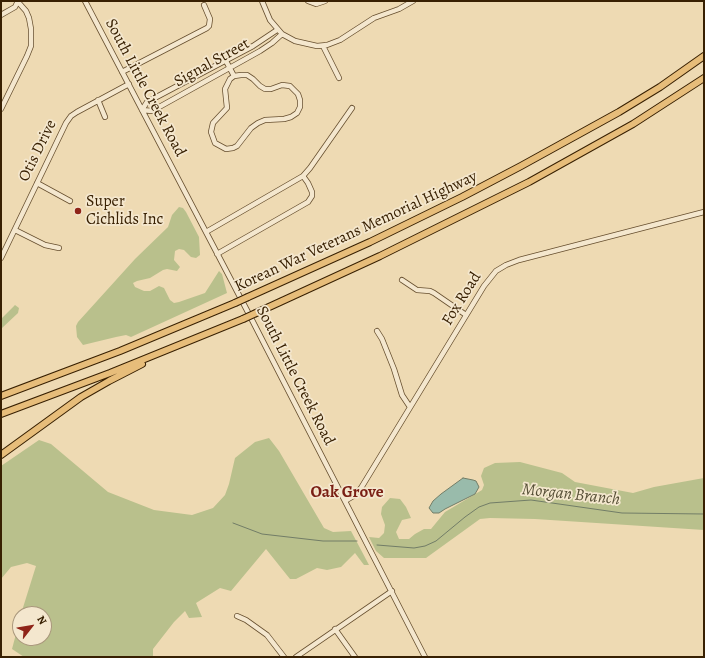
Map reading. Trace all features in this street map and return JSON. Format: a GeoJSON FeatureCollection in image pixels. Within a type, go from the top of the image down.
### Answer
{"type":"FeatureCollection","features":[{"type":"Feature","properties":{"kind":"highway","name":"Korean War Veterans Memorial Highway"},"geometry":{"type":"LineString","coordinates":[[1,396],[113,354],[235,303],[377,238],[514,170],[619,112],[660,87],[704,56]]}},
{"type":"Feature","properties":{"kind":"highway","name":"Korean War Veterans Memorial Highway"},"geometry":{"type":"LineString","coordinates":[[1,414],[177,347],[243,319],[380,256],[529,182],[632,124],[704,78]]}},
{"type":"Feature","properties":{"kind":"highway"},"geometry":{"type":"LineString","coordinates":[[1,455],[90,392],[177,347]]}},
{"type":"Feature","properties":{"kind":"street","name":"South Little Creek Road"},"geometry":{"type":"LineString","coordinates":[[85,1],[425,657]]}},
{"type":"Feature","properties":{"kind":"street"},"geometry":{"type":"LineString","coordinates":[[263,1],[270,20],[282,34],[301,43],[323,46],[340,40],[374,18],[399,9],[413,1]]}},
{"type":"Feature","properties":{"kind":"street"},"geometry":{"type":"LineString","coordinates":[[308,1],[316,4],[325,1]]}},
{"type":"Feature","properties":{"kind":"street"},"geometry":{"type":"LineString","coordinates":[[1,15],[15,7],[18,2],[26,11],[31,29],[30,46],[25,61],[1,109]]}},
{"type":"Feature","properties":{"kind":"street"},"geometry":{"type":"LineString","coordinates":[[122,72],[207,28],[210,20],[204,5]]}},
{"type":"Feature","properties":{"kind":"street","name":"Signal Street"},"geometry":{"type":"LineString","coordinates":[[277,30],[253,46],[226,61],[147,102],[142,110],[152,111],[266,47],[282,34]]}},
{"type":"Feature","properties":{"kind":"street"},"geometry":{"type":"LineString","coordinates":[[323,46],[339,78]]}},
{"type":"Feature","properties":{"kind":"street"},"geometry":{"type":"LineString","coordinates":[[226,61],[234,76]]}},
{"type":"Feature","properties":{"kind":"street"},"geometry":{"type":"LineString","coordinates":[[240,74],[247,75],[265,89],[271,89],[282,85],[290,86],[298,94],[300,107],[297,113],[291,117],[265,120],[258,123],[251,128],[237,146],[226,149],[215,143],[211,136],[211,129],[215,120],[227,108],[225,89],[234,76],[240,74]]}},
{"type":"Feature","properties":{"kind":"street","name":"Otis Drive"},"geometry":{"type":"LineString","coordinates":[[1,258],[66,123],[71,116],[129,84]]}},
{"type":"Feature","properties":{"kind":"street"},"geometry":{"type":"LineString","coordinates":[[98,100],[105,117]]}},
{"type":"Feature","properties":{"kind":"street"},"geometry":{"type":"LineString","coordinates":[[206,232],[303,176],[352,108]]}},
{"type":"Feature","properties":{"kind":"street"},"geometry":{"type":"LineString","coordinates":[[217,254],[308,202],[312,196],[312,192],[303,176]]}},
{"type":"Feature","properties":{"kind":"street"},"geometry":{"type":"LineString","coordinates":[[37,183],[70,201]]}},
{"type":"Feature","properties":{"kind":"street","name":"Fox Road"},"geometry":{"type":"LineString","coordinates":[[345,501],[355,495],[361,488],[466,315],[490,277],[496,271],[519,260],[704,212]]}},
{"type":"Feature","properties":{"kind":"street"},"geometry":{"type":"LineString","coordinates":[[15,230],[45,245],[59,248]]}},
{"type":"Feature","properties":{"kind":"street"},"geometry":{"type":"LineString","coordinates":[[402,280],[417,290],[430,291],[434,293],[466,315]]}},
{"type":"Feature","properties":{"kind":"street"},"geometry":{"type":"LineString","coordinates":[[377,331],[382,339],[394,369],[402,395],[410,406]]}},
{"type":"Feature","properties":{"kind":"street"},"geometry":{"type":"LineString","coordinates":[[296,657],[392,591]]}},
{"type":"Feature","properties":{"kind":"street"},"geometry":{"type":"LineString","coordinates":[[237,616],[246,620],[267,635],[284,657]]}},
{"type":"Feature","properties":{"kind":"street"},"geometry":{"type":"LineString","coordinates":[[336,630],[355,657]]}},
{"type":"Feature","properties":{"kind":"green space"},"geometry":{"type":"Polygon","coordinates":[[[179,207],[183,208],[186,212],[199,237],[200,255],[196,258],[191,257],[184,250],[179,249],[175,251],[174,260],[180,267],[177,271],[167,269],[163,270],[150,278],[133,283],[135,287],[144,291],[150,291],[159,286],[164,288],[170,300],[174,303],[205,293],[219,271],[222,274],[227,293],[131,337],[126,335],[83,345],[77,337],[76,326],[78,322],[135,259],[168,227],[172,215],[179,207]]]}},
{"type":"Feature","properties":{"kind":"green space"},"geometry":{"type":"Polygon","coordinates":[[[15,305],[19,308],[18,313],[1,329],[1,319],[15,305]]]}},
{"type":"Feature","properties":{"kind":"green space"},"geometry":{"type":"Polygon","coordinates":[[[269,438],[279,451],[324,528],[333,532],[351,531],[369,565],[364,565],[355,553],[341,567],[327,570],[317,568],[296,579],[290,579],[266,549],[231,591],[220,588],[196,603],[202,617],[189,618],[185,611],[174,622],[153,649],[153,657],[24,657],[12,649],[13,646],[52,646],[52,606],[24,606],[36,566],[27,563],[11,567],[1,579],[1,466],[39,440],[51,444],[108,492],[154,510],[192,515],[213,508],[225,495],[235,458],[255,442],[269,438]]]}},
{"type":"Feature","properties":{"kind":"green space"},"geometry":{"type":"Polygon","coordinates":[[[520,462],[562,473],[575,482],[633,493],[654,487],[704,478],[704,530],[535,519],[490,518],[480,519],[426,558],[384,558],[376,551],[369,537],[379,538],[384,533],[385,525],[381,514],[382,507],[390,498],[400,499],[406,507],[411,518],[402,520],[396,532],[399,539],[409,539],[424,529],[431,529],[445,512],[482,490],[484,485],[481,476],[484,468],[495,463],[520,462]]]}},
{"type":"Feature","properties":{"kind":"shaded area"},"geometry":{"type":"Polygon","coordinates":[[[463,478],[476,481],[479,487],[475,494],[439,513],[433,513],[429,508],[433,501],[463,478]]]}},
{"type":"Feature","properties":{"kind":"waterway","name":"Morgan Branch"},"geometry":{"type":"LineString","coordinates":[[377,545],[414,548],[425,546],[436,541],[479,507],[490,503],[531,500],[622,513],[704,514]]}},
{"type":"Feature","properties":{"kind":"waterway","name":"Morgan Branch"},"geometry":{"type":"LineString","coordinates":[[233,523],[262,534],[323,541],[357,541]]}},
{"type":"Feature","properties":{"kind":"place","name":"Super Cichlids Inc"},"geometry":{"type":"Point","coordinates":[78,211]}},
{"type":"Feature","properties":{"kind":"district","name":"Oak Grove"},"geometry":{"type":"Point","coordinates":[347,493]}}]}
